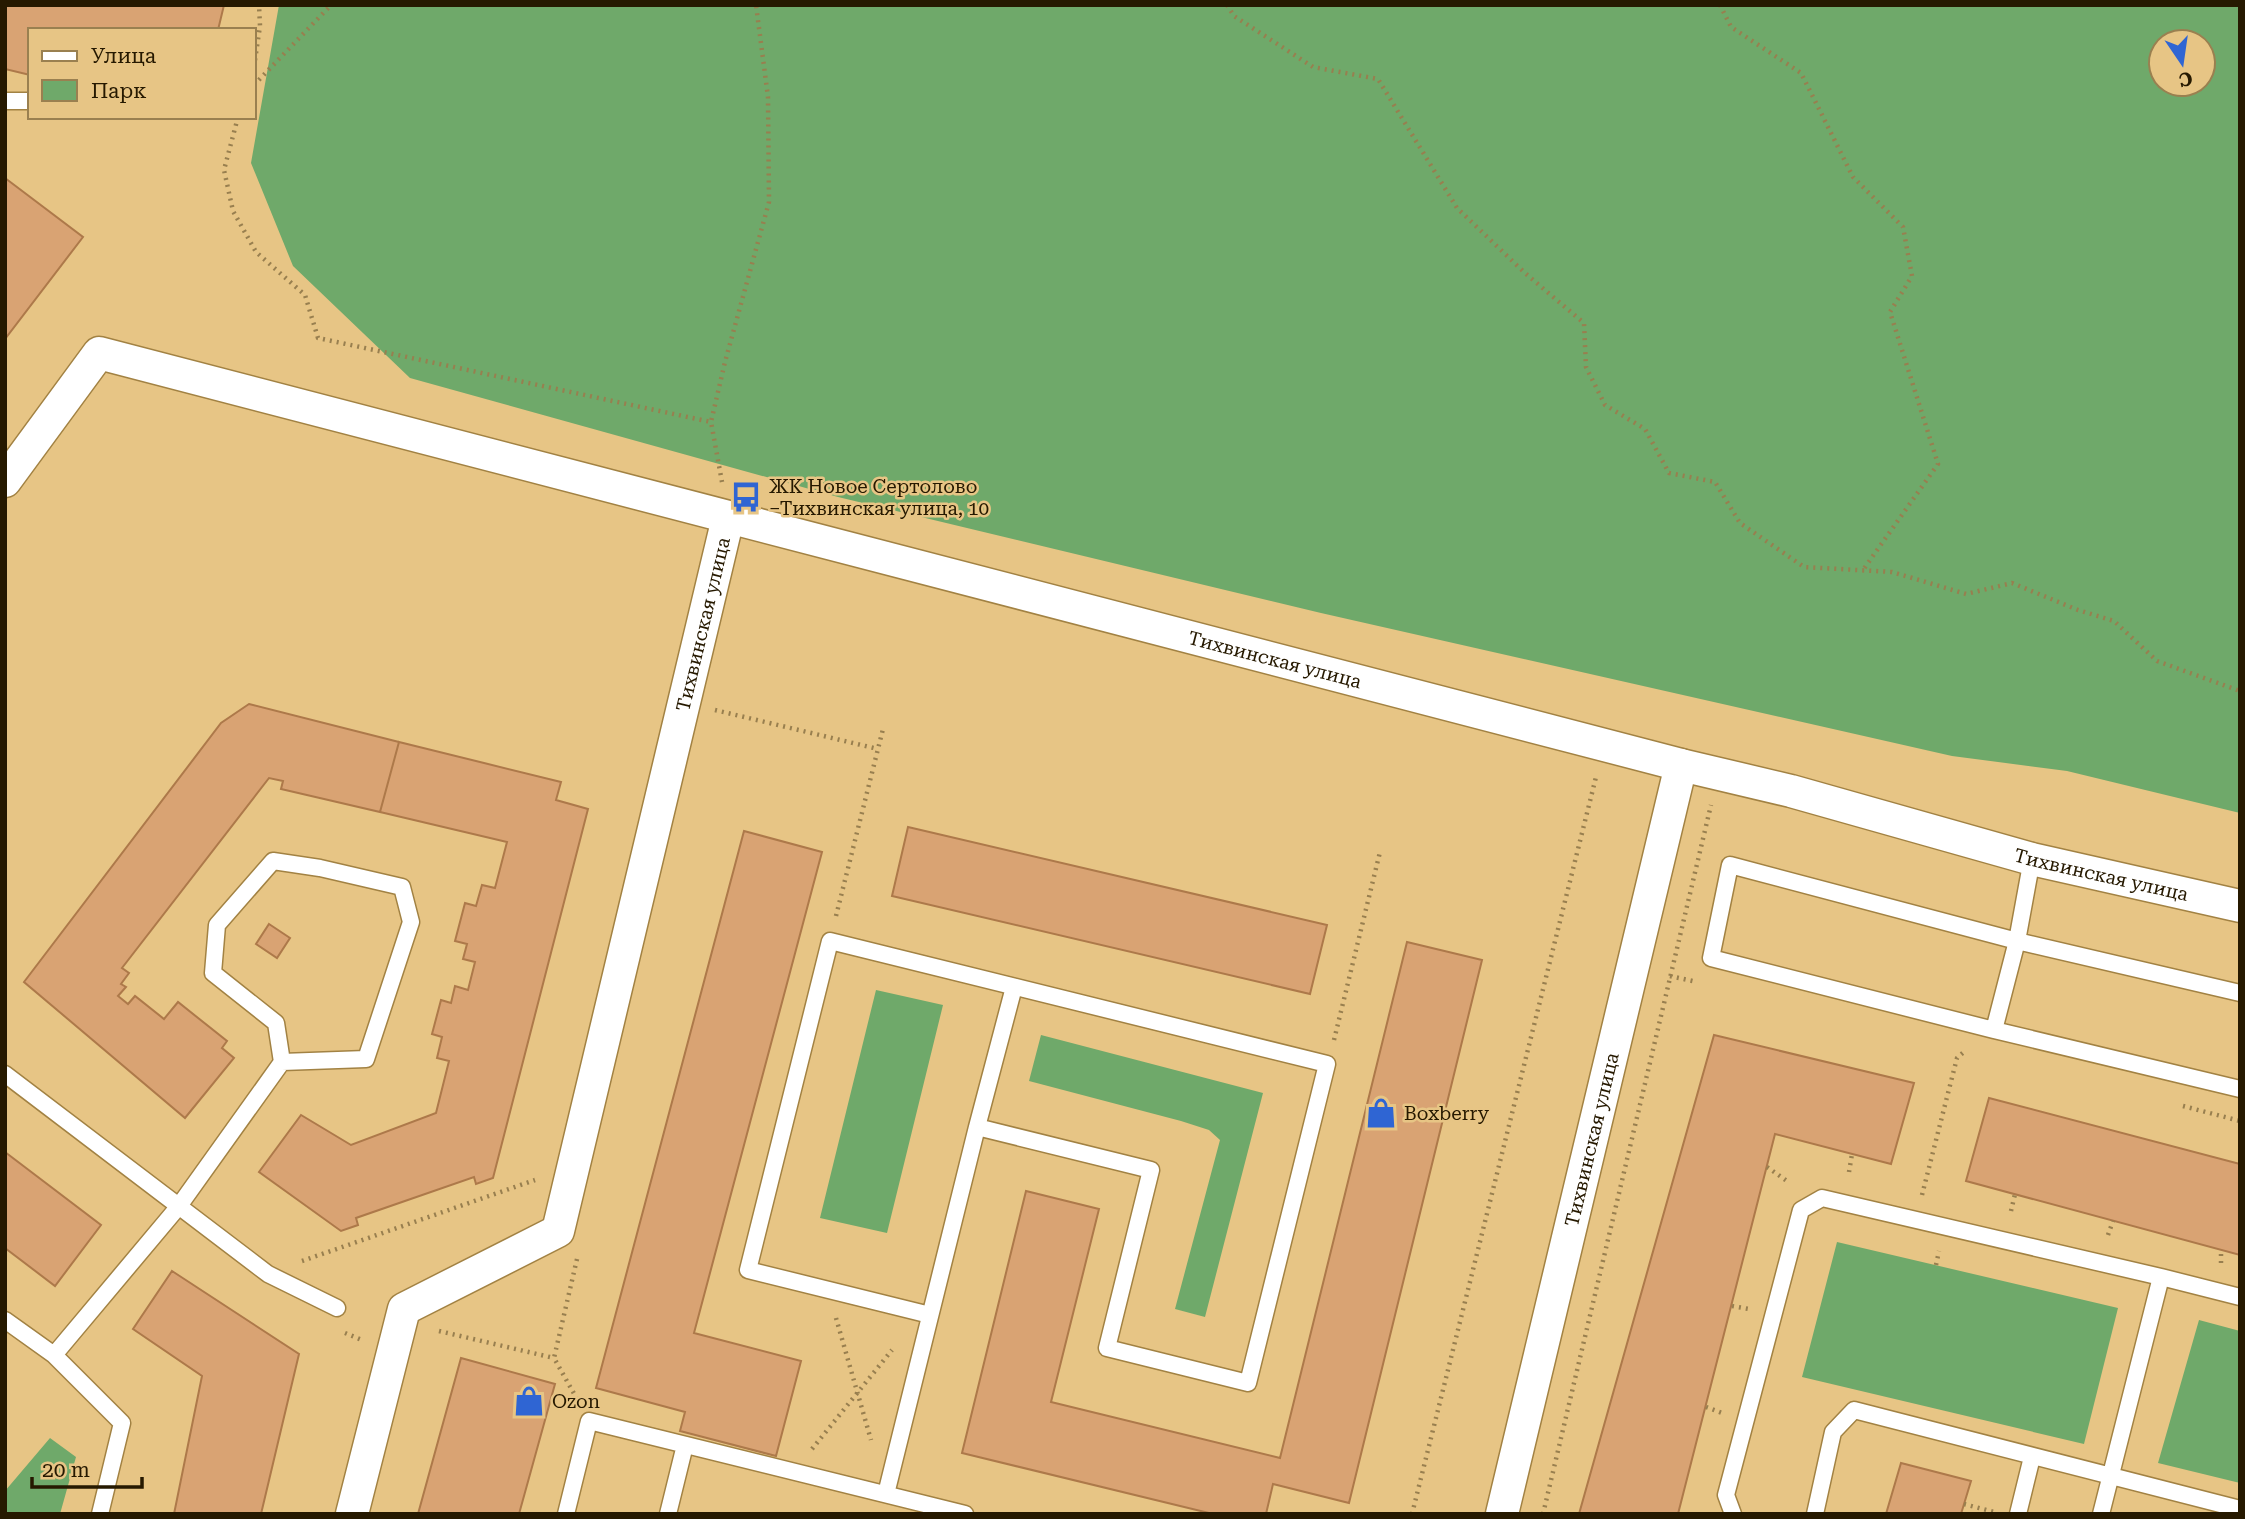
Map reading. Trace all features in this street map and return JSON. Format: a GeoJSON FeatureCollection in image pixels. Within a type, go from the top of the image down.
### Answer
{"type":"FeatureCollection","features":[{"type":"Feature","properties":{"kind":"street"},"geometry":{"type":"LineString","coordinates":[[5,481],[99,353],[729,518]]}},
{"type":"Feature","properties":{"kind":"street","name":"Тихвинская улица"},"geometry":{"type":"LineString","coordinates":[[352,1514],[404,1309],[558,1231],[729,518],[1681,765],[1791,791],[2032,859],[2240,906]]}},
{"type":"Feature","properties":{"kind":"street","name":"Тихвинская улица"},"geometry":{"type":"LineString","coordinates":[[1502,1514],[1681,765]]}},
{"type":"Feature","properties":{"kind":"lane"},"geometry":{"type":"LineString","coordinates":[[5,101],[28,101]]}},
{"type":"Feature","properties":{"kind":"lane"},"geometry":{"type":"LineString","coordinates":[[1994,1030],[2017,941],[2032,859]]}},
{"type":"Feature","properties":{"kind":"lane"},"geometry":{"type":"LineString","coordinates":[[54,1355],[179,1206],[282,1062],[276,1023],[213,972],[217,925],[273,861],[320,868],[402,887],[411,922],[366,1059],[282,1062]]}},
{"type":"Feature","properties":{"kind":"lane"},"geometry":{"type":"LineString","coordinates":[[2240,993],[2017,941],[1730,864],[1711,958],[2240,1089]]}},
{"type":"Feature","properties":{"kind":"lane"},"geometry":{"type":"LineString","coordinates":[[930,1315],[748,1270],[830,941],[1327,1064],[1248,1383],[1107,1348],[1151,1170],[977,1127]]}},
{"type":"Feature","properties":{"kind":"lane"},"geometry":{"type":"LineString","coordinates":[[886,1494],[1014,987]]}},
{"type":"Feature","properties":{"kind":"lane"},"geometry":{"type":"LineString","coordinates":[[5,1074],[268,1273],[337,1308]]}},
{"type":"Feature","properties":{"kind":"lane"},"geometry":{"type":"LineString","coordinates":[[1733,1514],[1726,1495],[1801,1210],[1822,1198],[2240,1297]]}},
{"type":"Feature","properties":{"kind":"lane"},"geometry":{"type":"LineString","coordinates":[[2101,1514],[2161,1277]]}},
{"type":"Feature","properties":{"kind":"lane"},"geometry":{"type":"LineString","coordinates":[[5,1320],[54,1355],[122,1423],[100,1514]]}},
{"type":"Feature","properties":{"kind":"lane"},"geometry":{"type":"LineString","coordinates":[[1815,1514],[1833,1432],[1854,1410],[2240,1509]]}},
{"type":"Feature","properties":{"kind":"lane"},"geometry":{"type":"LineString","coordinates":[[566,1514],[589,1421],[965,1514]]}},
{"type":"Feature","properties":{"kind":"lane"},"geometry":{"type":"LineString","coordinates":[[668,1514],[685,1445]]}},
{"type":"Feature","properties":{"kind":"lane"},"geometry":{"type":"LineString","coordinates":[[2018,1514],[2032,1457]]}},
{"type":"Feature","properties":{"kind":"path"},"geometry":{"type":"LineString","coordinates":[[256,53],[260,26],[259,5]]}},
{"type":"Feature","properties":{"kind":"path"},"geometry":{"type":"LineString","coordinates":[[256,83],[331,5]]}},
{"type":"Feature","properties":{"kind":"path"},"geometry":{"type":"LineString","coordinates":[[729,518],[711,422],[728,349],[769,202],[768,97],[756,5]]}},
{"type":"Feature","properties":{"kind":"path"},"geometry":{"type":"LineString","coordinates":[[1227,5],[1234,16],[1312,67],[1378,79],[1457,208],[1525,274],[1584,323],[1586,367],[1605,405],[1645,429],[1670,473],[1715,482],[1740,523],[1804,567],[1892,572],[1966,594],[2012,583],[2078,610],[2114,621],[2157,661],[2240,691]]}},
{"type":"Feature","properties":{"kind":"path"},"geometry":{"type":"LineString","coordinates":[[1720,5],[1731,27],[1801,73],[1853,177],[1903,228],[1912,276],[1890,312],[1938,464],[1863,570]]}},
{"type":"Feature","properties":{"kind":"path"},"geometry":{"type":"LineString","coordinates":[[237,119],[224,170],[233,211],[256,252],[305,295],[318,338],[711,422]]}},
{"type":"Feature","properties":{"kind":"path"},"geometry":{"type":"LineString","coordinates":[[702,707],[878,749]]}},
{"type":"Feature","properties":{"kind":"path"},"geometry":{"type":"LineString","coordinates":[[830,941],[883,729]]}},
{"type":"Feature","properties":{"kind":"path"},"geometry":{"type":"LineString","coordinates":[[1543,1514],[1712,800]]}},
{"type":"Feature","properties":{"kind":"path"},"geometry":{"type":"LineString","coordinates":[[1327,1064],[1380,852]]}},
{"type":"Feature","properties":{"kind":"path"},"geometry":{"type":"LineString","coordinates":[[1916,1219],[1957,1058],[1994,1030]]}},
{"type":"Feature","properties":{"kind":"path"},"geometry":{"type":"LineString","coordinates":[[1849,1172],[1852,1154]]}},
{"type":"Feature","properties":{"kind":"path"},"geometry":{"type":"LineString","coordinates":[[268,1273],[574,1166]]}},
{"type":"Feature","properties":{"kind":"path"},"geometry":{"type":"LineString","coordinates":[[1767,1167],[1787,1181]]}},
{"type":"Feature","properties":{"kind":"path"},"geometry":{"type":"LineString","coordinates":[[2011,1211],[2015,1194]]}},
{"type":"Feature","properties":{"kind":"path"},"geometry":{"type":"LineString","coordinates":[[2108,1235],[2113,1221]]}},
{"type":"Feature","properties":{"kind":"path"},"geometry":{"type":"LineString","coordinates":[[579,1250],[554,1358],[589,1421]]}},
{"type":"Feature","properties":{"kind":"path"},"geometry":{"type":"LineString","coordinates":[[2221,1250],[2221,1263]]}},
{"type":"Feature","properties":{"kind":"path"},"geometry":{"type":"LineString","coordinates":[[828,1290],[886,1494]]}},
{"type":"Feature","properties":{"kind":"path"},"geometry":{"type":"LineString","coordinates":[[1731,1306],[1753,1310]]}},
{"type":"Feature","properties":{"kind":"path"},"geometry":{"type":"LineString","coordinates":[[794,1472],[902,1339],[930,1315]]}},
{"type":"Feature","properties":{"kind":"path"},"geometry":{"type":"LineString","coordinates":[[430,1328],[554,1358]]}},
{"type":"Feature","properties":{"kind":"path"},"geometry":{"type":"LineString","coordinates":[[1706,1407],[1726,1415]]}},
{"type":"Feature","properties":{"kind":"path"},"geometry":{"type":"LineString","coordinates":[[1964,1504],[2001,1514]]}},
{"type":"Feature","properties":{"kind":"green space"},"geometry":{"type":"Polygon","coordinates":[[[279,5],[2240,5],[2240,813],[2067,771],[1952,756],[1321,613],[838,497],[410,378],[293,266],[251,163],[279,5]]]}},
{"type":"Feature","properties":{"kind":"green space"},"geometry":{"type":"Polygon","coordinates":[[[876,990],[943,1005],[887,1233],[820,1218],[876,990]]]}},
{"type":"Feature","properties":{"kind":"green space"},"geometry":{"type":"Polygon","coordinates":[[[1041,1035],[1263,1093],[1205,1317],[1175,1309],[1220,1140],[1209,1130],[1181,1121],[1029,1081],[1041,1035]]]}},
{"type":"Feature","properties":{"kind":"green space"},"geometry":{"type":"Polygon","coordinates":[[[1837,1242],[2118,1308],[2084,1444],[1802,1377],[1837,1242]]]}},
{"type":"Feature","properties":{"kind":"green space"},"geometry":{"type":"Polygon","coordinates":[[[2199,1320],[2240,1331],[2240,1483],[2158,1463],[2199,1320]]]}},
{"type":"Feature","properties":{"kind":"green space"},"geometry":{"type":"Polygon","coordinates":[[[50,1438],[76,1457],[60,1514],[5,1514],[5,1491],[50,1438]]]}},
{"type":"Feature","properties":{"kind":"building"},"geometry":{"type":"Polygon","coordinates":[[[5,5],[224,5],[218,28],[28,28],[28,75],[5,69],[5,5]]]}},
{"type":"Feature","properties":{"kind":"building"},"geometry":{"type":"Polygon","coordinates":[[[5,178],[83,237],[5,339],[5,178]]]}},
{"type":"Feature","properties":{"kind":"building"},"geometry":{"type":"Polygon","coordinates":[[[249,704],[399,742],[380,812],[281,789],[283,781],[269,778],[122,968],[129,973],[121,984],[126,987],[118,996],[128,1004],[135,996],[164,1019],[178,1002],[227,1041],[222,1048],[234,1058],[185,1118],[24,982],[221,723],[249,704]]]}},
{"type":"Feature","properties":{"kind":"building"},"geometry":{"type":"Polygon","coordinates":[[[399,742],[561,782],[556,800],[588,809],[493,1178],[476,1184],[474,1177],[356,1218],[358,1225],[341,1231],[259,1172],[301,1115],[351,1145],[436,1113],[449,1061],[437,1058],[442,1037],[432,1034],[441,1000],[451,1003],[455,986],[468,990],[475,962],[463,959],[467,944],[455,941],[465,903],[476,906],[482,885],[495,888],[507,842],[380,812],[399,742]]]}},
{"type":"Feature","properties":{"kind":"building"},"geometry":{"type":"Polygon","coordinates":[[[908,827],[1327,925],[1310,994],[892,896],[908,827]]]}},
{"type":"Feature","properties":{"kind":"building"},"geometry":{"type":"Polygon","coordinates":[[[744,831],[822,852],[694,1333],[801,1361],[776,1456],[680,1431],[685,1412],[596,1388],[744,831]]]}},
{"type":"Feature","properties":{"kind":"building"},"geometry":{"type":"Polygon","coordinates":[[[269,924],[290,938],[277,958],[256,944],[269,924]]]}},
{"type":"Feature","properties":{"kind":"building"},"geometry":{"type":"Polygon","coordinates":[[[1407,942],[1482,960],[1349,1503],[1273,1484],[1266,1514],[1213,1514],[962,1453],[1026,1191],[1099,1209],[1051,1402],[1280,1458],[1407,942]]]}},
{"type":"Feature","properties":{"kind":"building"},"geometry":{"type":"Polygon","coordinates":[[[1714,1035],[1914,1083],[1891,1164],[1775,1134],[1678,1514],[1579,1514],[1714,1035]]]}},
{"type":"Feature","properties":{"kind":"building"},"geometry":{"type":"Polygon","coordinates":[[[1989,1098],[2240,1164],[2240,1255],[1966,1181],[1989,1098]]]}},
{"type":"Feature","properties":{"kind":"building"},"geometry":{"type":"Polygon","coordinates":[[[5,1152],[101,1225],[55,1286],[5,1248],[5,1152]]]}},
{"type":"Feature","properties":{"kind":"building"},"geometry":{"type":"Polygon","coordinates":[[[172,1271],[299,1354],[261,1514],[174,1514],[202,1376],[133,1329],[172,1271]]]}},
{"type":"Feature","properties":{"kind":"building"},"geometry":{"type":"Polygon","coordinates":[[[461,1358],[555,1384],[519,1514],[418,1514],[461,1358]]]}},
{"type":"Feature","properties":{"kind":"building"},"geometry":{"type":"Polygon","coordinates":[[[1901,1463],[1971,1481],[1961,1514],[1886,1514],[1901,1463]]]}},
{"type":"Feature","properties":{"kind":"place","name":"ЖК Новое Сертолово –Тихвинская улица, 10"},"geometry":{"type":"Point","coordinates":[746,497]}},
{"type":"Feature","properties":{"kind":"place","name":"Boxberry"},"geometry":{"type":"Point","coordinates":[1381,1113]}},
{"type":"Feature","properties":{"kind":"place","name":"Ozon"},"geometry":{"type":"Point","coordinates":[529,1401]}}]}
